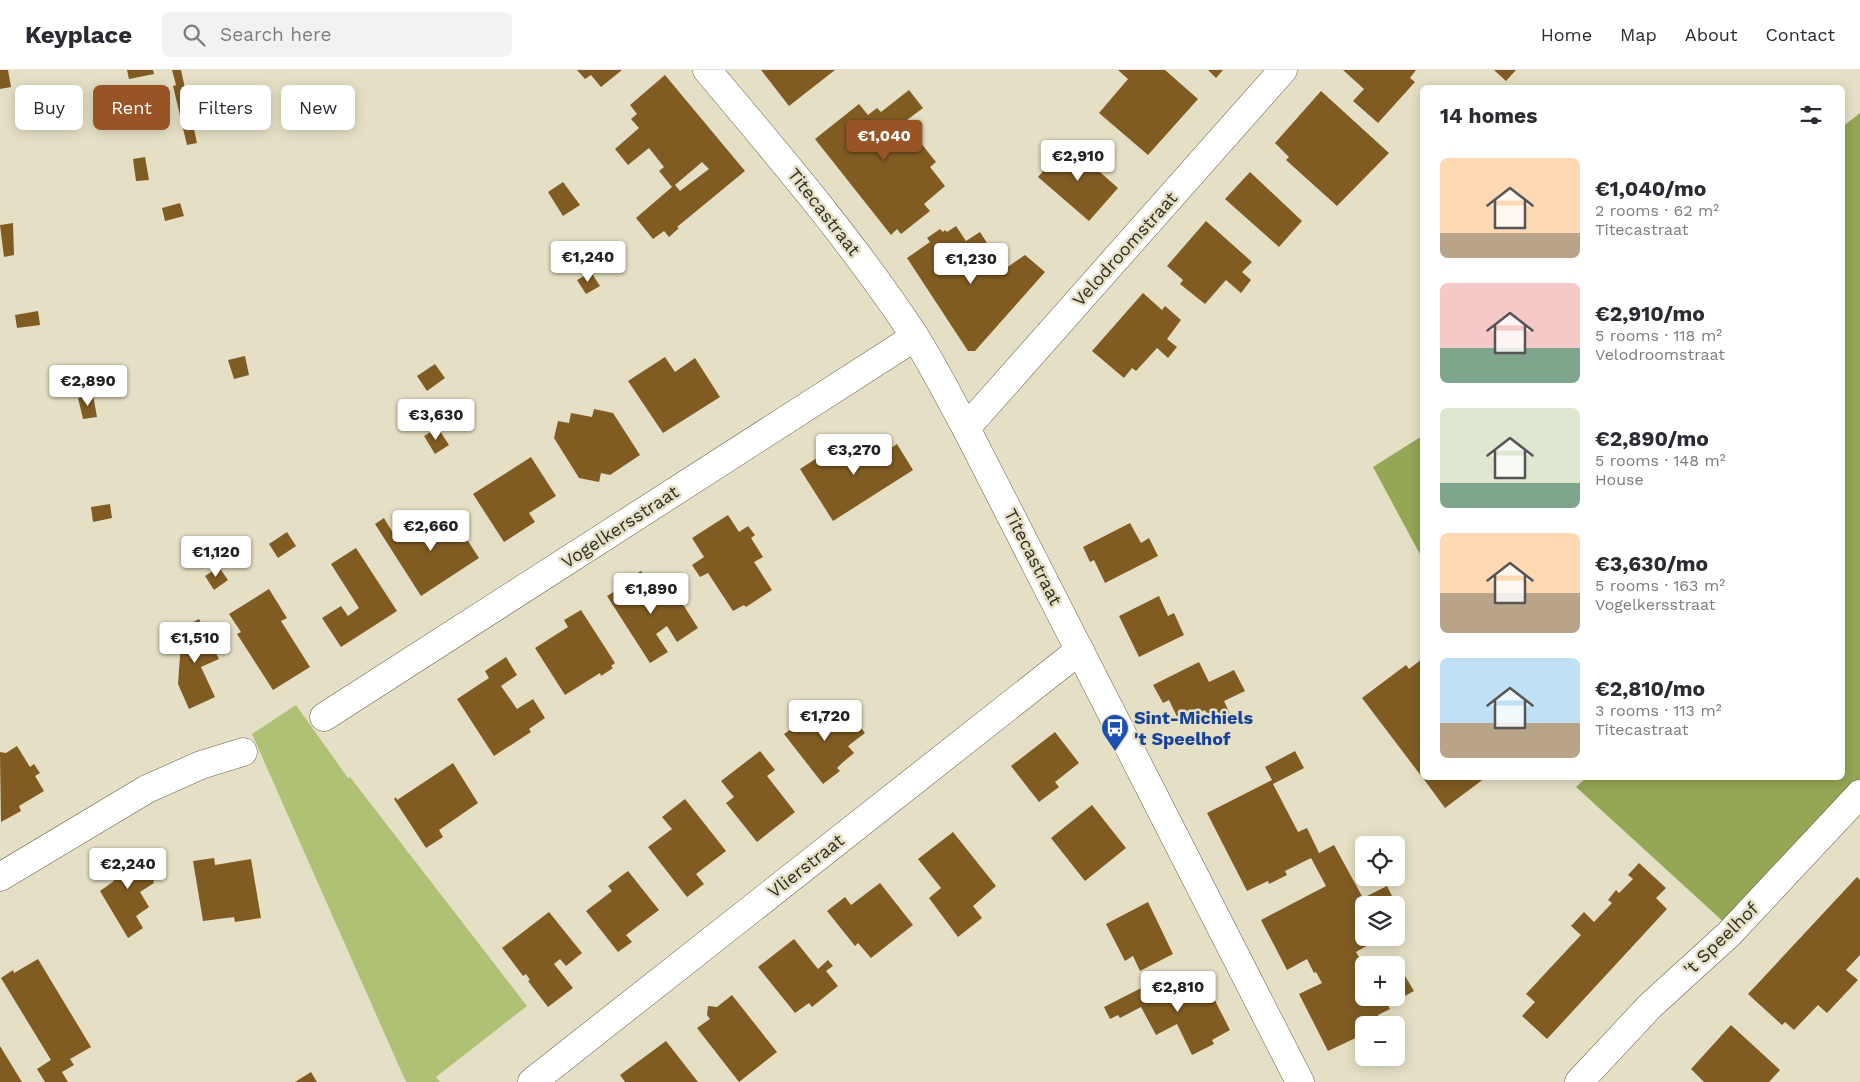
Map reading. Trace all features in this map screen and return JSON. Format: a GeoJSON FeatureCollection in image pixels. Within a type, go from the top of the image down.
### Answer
{"type":"FeatureCollection","features":[{"type":"Feature","properties":{"kind":"street","name":"Titecastraat"},"geometry":{"type":"LineString","coordinates":[[706,70],[809,191],[867,267],[915,337],[966,428],[1300,1082]]}},
{"type":"Feature","properties":{"kind":"street","name":"Velodroomstraat"},"geometry":{"type":"LineString","coordinates":[[966,428],[1283,70]]}},
{"type":"Feature","properties":{"kind":"street","name":"Vogelkersstraat"},"geometry":{"type":"LineString","coordinates":[[324,717],[915,337]]}},
{"type":"Feature","properties":{"kind":"street","name":"Vlierstraat"},"geometry":{"type":"LineString","coordinates":[[532,1082],[1080,650]]}},
{"type":"Feature","properties":{"kind":"street"},"geometry":{"type":"LineString","coordinates":[[0,877],[147,789],[201,765],[243,752]]}},
{"type":"Feature","properties":{"kind":"street","name":"'t Speelhof"},"geometry":{"type":"LineString","coordinates":[[1579,1082],[1650,1006],[1729,934],[1860,794]]}},
{"type":"Feature","properties":{"kind":"green space"},"geometry":{"type":"Polygon","coordinates":[[[1860,113],[1860,784],[1727,925],[1576,787],[1584,780],[1845,780],[1845,125],[1860,113]]]}},
{"type":"Feature","properties":{"kind":"green space"},"geometry":{"type":"Polygon","coordinates":[[[1420,437],[1420,554],[1373,467],[1420,437]]]}},
{"type":"Feature","properties":{"kind":"green space"},"geometry":{"type":"Polygon","coordinates":[[[296,705],[348,778],[350,777],[527,1006],[436,1077],[440,1082],[406,1082],[252,734],[296,705]]]}},
{"type":"Feature","properties":{"kind":"building"},"geometry":{"type":"Polygon","coordinates":[[[0,70],[8,70],[11,87],[0,89],[0,70]]]}},
{"type":"Feature","properties":{"kind":"building"},"geometry":{"type":"Polygon","coordinates":[[[127,70],[153,70],[154,74],[129,79],[127,70]]]}},
{"type":"Feature","properties":{"kind":"building"},"geometry":{"type":"Polygon","coordinates":[[[172,70],[181,70],[184,85],[180,85],[180,116],[173,86],[176,85],[172,70]]]}},
{"type":"Feature","properties":{"kind":"building"},"geometry":{"type":"Polygon","coordinates":[[[577,70],[622,70],[601,87],[591,75],[585,79],[577,70]]]}},
{"type":"Feature","properties":{"kind":"building"},"geometry":{"type":"Polygon","coordinates":[[[761,70],[835,70],[789,106],[761,70]]]}},
{"type":"Feature","properties":{"kind":"building"},"geometry":{"type":"Polygon","coordinates":[[[1118,70],[1165,70],[1198,99],[1148,155],[1099,113],[1128,79],[1118,70]]]}},
{"type":"Feature","properties":{"kind":"building"},"geometry":{"type":"Polygon","coordinates":[[[1208,70],[1223,70],[1216,78],[1208,70]]]}},
{"type":"Feature","properties":{"kind":"building"},"geometry":{"type":"Polygon","coordinates":[[[1343,70],[1416,70],[1410,78],[1415,82],[1378,123],[1353,101],[1364,89],[1343,70]]]}},
{"type":"Feature","properties":{"kind":"building"},"geometry":{"type":"Polygon","coordinates":[[[1494,70],[1516,70],[1506,81],[1494,70]]]}},
{"type":"Feature","properties":{"kind":"building"},"geometry":{"type":"Polygon","coordinates":[[[665,75],[745,171],[677,227],[679,228],[669,237],[664,231],[653,239],[636,218],[672,187],[659,171],[664,167],[649,148],[628,165],[615,149],[639,128],[631,119],[637,114],[630,105],[665,75]],[[702,162],[675,185],[680,191],[709,169],[702,162]]]}},
{"type":"Feature","properties":{"kind":"building"},"geometry":{"type":"Polygon","coordinates":[[[909,90],[923,108],[899,126],[911,141],[916,137],[936,162],[930,167],[945,186],[924,204],[930,211],[901,234],[897,229],[891,235],[815,139],[859,104],[868,115],[877,108],[881,112],[909,90]]]}},
{"type":"Feature","properties":{"kind":"building"},"geometry":{"type":"Polygon","coordinates":[[[1321,91],[1389,153],[1337,206],[1286,160],[1289,157],[1275,143],[1321,91]]]}},
{"type":"Feature","properties":{"kind":"building"},"geometry":{"type":"Polygon","coordinates":[[[183,130],[194,130],[197,143],[187,145],[183,130]]]}},
{"type":"Feature","properties":{"kind":"building"},"geometry":{"type":"Polygon","coordinates":[[[1067,143],[1118,188],[1089,221],[1038,177],[1067,143]]]}},
{"type":"Feature","properties":{"kind":"building"},"geometry":{"type":"Polygon","coordinates":[[[145,157],[149,180],[136,181],[133,159],[145,157]]]}},
{"type":"Feature","properties":{"kind":"building"},"geometry":{"type":"Polygon","coordinates":[[[1250,172],[1302,221],[1279,247],[1225,199],[1250,172]]]}},
{"type":"Feature","properties":{"kind":"building"},"geometry":{"type":"Polygon","coordinates":[[[563,182],[580,205],[563,216],[548,192],[563,182]]]}},
{"type":"Feature","properties":{"kind":"building"},"geometry":{"type":"Polygon","coordinates":[[[180,203],[184,216],[165,221],[162,208],[180,203]]]}},
{"type":"Feature","properties":{"kind":"building"},"geometry":{"type":"Polygon","coordinates":[[[1206,221],[1252,262],[1242,272],[1251,280],[1241,293],[1226,280],[1205,304],[1180,284],[1183,280],[1167,266],[1206,221]]]}},
{"type":"Feature","properties":{"kind":"building"},"geometry":{"type":"Polygon","coordinates":[[[13,223],[14,255],[4,257],[0,225],[13,223]]]}},
{"type":"Feature","properties":{"kind":"building"},"geometry":{"type":"Polygon","coordinates":[[[956,226],[966,241],[980,232],[987,243],[962,259],[971,273],[969,267],[982,259],[985,264],[991,260],[999,273],[1025,255],[1045,272],[975,351],[968,351],[907,258],[930,242],[927,238],[940,229],[943,232],[945,230],[947,232],[956,226]]]}},
{"type":"Feature","properties":{"kind":"building"},"geometry":{"type":"Polygon","coordinates":[[[591,272],[600,286],[586,294],[577,280],[591,272]]]}},
{"type":"Feature","properties":{"kind":"building"},"geometry":{"type":"Polygon","coordinates":[[[1143,293],[1162,310],[1165,306],[1181,320],[1167,339],[1177,347],[1168,358],[1157,348],[1136,371],[1132,368],[1124,378],[1092,351],[1143,293]]]}},
{"type":"Feature","properties":{"kind":"building"},"geometry":{"type":"Polygon","coordinates":[[[38,311],[40,325],[17,328],[15,315],[38,311]]]}},
{"type":"Feature","properties":{"kind":"building"},"geometry":{"type":"Polygon","coordinates":[[[245,356],[249,375],[234,379],[228,360],[245,356]]]}},
{"type":"Feature","properties":{"kind":"building"},"geometry":{"type":"Polygon","coordinates":[[[665,357],[675,372],[695,358],[720,397],[663,433],[628,381],[665,357]]]}},
{"type":"Feature","properties":{"kind":"building"},"geometry":{"type":"Polygon","coordinates":[[[435,364],[445,378],[427,391],[417,376],[435,364]]]}},
{"type":"Feature","properties":{"kind":"building"},"geometry":{"type":"Polygon","coordinates":[[[93,395],[97,417],[83,419],[78,398],[93,395]]]}},
{"type":"Feature","properties":{"kind":"building"},"geometry":{"type":"Polygon","coordinates":[[[594,409],[613,413],[640,455],[610,475],[601,473],[599,482],[579,478],[554,438],[558,421],[569,423],[571,413],[592,417],[594,409]]]}},
{"type":"Feature","properties":{"kind":"building"},"geometry":{"type":"Polygon","coordinates":[[[438,428],[449,445],[435,454],[424,436],[438,428]]]}},
{"type":"Feature","properties":{"kind":"building"},"geometry":{"type":"Polygon","coordinates":[[[864,437],[877,457],[897,444],[913,470],[833,521],[800,469],[826,452],[830,458],[864,437]]]}},
{"type":"Feature","properties":{"kind":"building"},"geometry":{"type":"Polygon","coordinates":[[[531,457],[556,496],[529,513],[535,522],[504,542],[473,494],[531,457]]]}},
{"type":"Feature","properties":{"kind":"building"},"geometry":{"type":"Polygon","coordinates":[[[110,504],[112,518],[93,522],[91,507],[110,504]]]}},
{"type":"Feature","properties":{"kind":"building"},"geometry":{"type":"Polygon","coordinates":[[[448,510],[479,558],[421,596],[375,524],[384,518],[393,533],[400,528],[408,540],[435,523],[433,520],[448,510]]]}},
{"type":"Feature","properties":{"kind":"building"},"geometry":{"type":"Polygon","coordinates":[[[728,515],[739,532],[748,526],[755,535],[751,538],[763,557],[754,562],[772,590],[746,607],[744,605],[733,611],[708,573],[700,577],[692,565],[704,557],[692,538],[728,515]]]}},
{"type":"Feature","properties":{"kind":"building"},"geometry":{"type":"Polygon","coordinates":[[[1130,523],[1141,543],[1149,538],[1158,556],[1105,583],[1094,560],[1090,562],[1083,547],[1130,523]]]}},
{"type":"Feature","properties":{"kind":"building"},"geometry":{"type":"Polygon","coordinates":[[[287,532],[296,546],[278,558],[269,544],[287,532]]]}},
{"type":"Feature","properties":{"kind":"building"},"geometry":{"type":"Polygon","coordinates":[[[356,548],[397,611],[341,647],[322,618],[341,606],[348,616],[359,608],[331,564],[356,548]]]}},
{"type":"Feature","properties":{"kind":"building"},"geometry":{"type":"Polygon","coordinates":[[[219,567],[228,580],[214,590],[205,576],[219,567]]]}},
{"type":"Feature","properties":{"kind":"building"},"geometry":{"type":"Polygon","coordinates":[[[641,571],[659,599],[673,589],[698,628],[677,642],[667,626],[656,634],[668,652],[650,663],[607,596],[622,587],[620,584],[641,571]]]}},
{"type":"Feature","properties":{"kind":"building"},"geometry":{"type":"Polygon","coordinates":[[[269,589],[287,618],[281,621],[310,667],[273,690],[237,634],[241,632],[229,614],[269,589]]]}},
{"type":"Feature","properties":{"kind":"building"},"geometry":{"type":"Polygon","coordinates":[[[1159,596],[1168,616],[1174,613],[1184,635],[1139,657],[1119,616],[1159,596]]]}},
{"type":"Feature","properties":{"kind":"building"},"geometry":{"type":"Polygon","coordinates":[[[581,610],[615,663],[611,666],[613,668],[601,676],[600,673],[565,695],[535,648],[568,627],[564,620],[581,610]]]}},
{"type":"Feature","properties":{"kind":"building"},"geometry":{"type":"Polygon","coordinates":[[[199,619],[219,659],[201,667],[215,697],[189,709],[178,684],[182,628],[199,619]]]}},
{"type":"Feature","properties":{"kind":"building"},"geometry":{"type":"Polygon","coordinates":[[[506,657],[517,675],[501,686],[517,709],[533,699],[545,718],[529,729],[531,732],[494,756],[457,699],[489,678],[485,671],[506,657]]]}},
{"type":"Feature","properties":{"kind":"building"},"geometry":{"type":"Polygon","coordinates":[[[1420,661],[1420,774],[1362,698],[1406,665],[1409,669],[1420,661]]]}},
{"type":"Feature","properties":{"kind":"building"},"geometry":{"type":"Polygon","coordinates":[[[1199,662],[1209,682],[1234,670],[1245,691],[1224,701],[1231,716],[1212,725],[1205,710],[1180,723],[1169,700],[1163,703],[1153,685],[1199,662]]]}},
{"type":"Feature","properties":{"kind":"building"},"geometry":{"type":"Polygon","coordinates":[[[843,705],[865,733],[848,746],[854,753],[837,768],[840,771],[823,784],[784,734],[794,727],[789,721],[801,712],[814,729],[843,705]]]}},
{"type":"Feature","properties":{"kind":"building"},"geometry":{"type":"Polygon","coordinates":[[[1055,732],[1079,763],[1055,782],[1059,787],[1039,802],[1011,766],[1055,732]]]}},
{"type":"Feature","properties":{"kind":"building"},"geometry":{"type":"Polygon","coordinates":[[[17,746],[30,767],[34,764],[40,773],[35,776],[44,791],[19,806],[21,811],[1,822],[0,752],[6,753],[17,746]]]}},
{"type":"Feature","properties":{"kind":"building"},"geometry":{"type":"Polygon","coordinates":[[[760,751],[775,770],[767,776],[795,812],[757,842],[726,803],[734,797],[721,781],[760,751]]]}},
{"type":"Feature","properties":{"kind":"building"},"geometry":{"type":"Polygon","coordinates":[[[1295,751],[1304,768],[1273,784],[1298,832],[1307,828],[1319,853],[1334,845],[1362,896],[1355,896],[1355,946],[1367,946],[1356,952],[1358,956],[1355,956],[1355,1006],[1388,1006],[1390,1009],[1378,1016],[1355,1016],[1355,1038],[1328,1051],[1299,994],[1322,983],[1307,959],[1287,970],[1261,920],[1326,886],[1311,858],[1285,871],[1287,875],[1269,884],[1268,881],[1247,891],[1207,813],[1272,780],[1265,767],[1295,751]]]}},
{"type":"Feature","properties":{"kind":"building"},"geometry":{"type":"Polygon","coordinates":[[[453,763],[478,803],[439,830],[443,837],[426,848],[394,799],[396,797],[397,800],[453,763]]]}},
{"type":"Feature","properties":{"kind":"building"},"geometry":{"type":"Polygon","coordinates":[[[1424,780],[1482,780],[1445,808],[1424,780]]]}},
{"type":"Feature","properties":{"kind":"building"},"geometry":{"type":"Polygon","coordinates":[[[685,799],[726,851],[696,874],[704,884],[687,897],[648,847],[672,829],[662,817],[685,799]]]}},
{"type":"Feature","properties":{"kind":"building"},"geometry":{"type":"Polygon","coordinates":[[[1092,805],[1126,848],[1085,881],[1051,838],[1092,805]]]}},
{"type":"Feature","properties":{"kind":"building"},"geometry":{"type":"Polygon","coordinates":[[[953,832],[996,886],[973,906],[982,918],[958,937],[929,898],[941,888],[918,859],[953,832]]]}},
{"type":"Feature","properties":{"kind":"building"},"geometry":{"type":"Polygon","coordinates":[[[131,848],[144,869],[149,867],[157,879],[140,892],[149,907],[136,916],[143,928],[128,938],[100,891],[114,881],[105,864],[131,848]]]}},
{"type":"Feature","properties":{"kind":"building"},"geometry":{"type":"Polygon","coordinates":[[[214,858],[215,865],[251,859],[261,918],[235,922],[234,917],[203,921],[193,861],[214,858]]]}},
{"type":"Feature","properties":{"kind":"building"},"geometry":{"type":"Polygon","coordinates":[[[1639,863],[1666,888],[1656,898],[1667,909],[1547,1039],[1522,1016],[1535,1002],[1526,994],[1581,935],[1571,926],[1584,912],[1594,922],[1612,903],[1608,900],[1616,890],[1619,893],[1633,879],[1628,875],[1639,863]]]}},
{"type":"Feature","properties":{"kind":"building"},"geometry":{"type":"Polygon","coordinates":[[[628,871],[659,910],[626,935],[632,942],[618,952],[586,911],[612,891],[608,886],[628,871]]]}},
{"type":"Feature","properties":{"kind":"building"},"geometry":{"type":"Polygon","coordinates":[[[1857,877],[1860,880],[1860,955],[1846,970],[1858,980],[1827,1013],[1818,1005],[1794,1030],[1785,1022],[1782,1025],[1748,994],[1857,877]]]}},
{"type":"Feature","properties":{"kind":"building"},"geometry":{"type":"Polygon","coordinates":[[[880,883],[913,925],[871,958],[858,943],[855,946],[827,911],[845,897],[851,905],[880,883]]]}},
{"type":"Feature","properties":{"kind":"building"},"geometry":{"type":"Polygon","coordinates":[[[1387,886],[1392,896],[1367,896],[1387,886]]]}},
{"type":"Feature","properties":{"kind":"building"},"geometry":{"type":"Polygon","coordinates":[[[1148,902],[1173,954],[1140,971],[1133,956],[1125,961],[1106,924],[1148,902]]]}},
{"type":"Feature","properties":{"kind":"building"},"geometry":{"type":"Polygon","coordinates":[[[549,912],[582,953],[566,966],[560,959],[554,964],[573,988],[548,1007],[528,981],[530,980],[526,974],[523,976],[502,948],[549,912]]]}},
{"type":"Feature","properties":{"kind":"building"},"geometry":{"type":"Polygon","coordinates":[[[794,939],[818,969],[828,960],[833,966],[826,971],[838,986],[812,1007],[809,1003],[795,1013],[758,967],[794,939]]]}},
{"type":"Feature","properties":{"kind":"building"},"geometry":{"type":"Polygon","coordinates":[[[38,959],[91,1047],[70,1059],[74,1065],[62,1072],[68,1082],[45,1082],[37,1069],[51,1060],[1,978],[13,970],[14,973],[38,959]]]}},
{"type":"Feature","properties":{"kind":"building"},"geometry":{"type":"Polygon","coordinates":[[[1405,976],[1414,991],[1405,996],[1405,976]]]}},
{"type":"Feature","properties":{"kind":"building"},"geometry":{"type":"Polygon","coordinates":[[[1203,977],[1230,1030],[1212,1040],[1214,1044],[1192,1055],[1177,1024],[1156,1035],[1141,1007],[1120,1018],[1118,1015],[1110,1019],[1104,1007],[1147,985],[1155,1000],[1178,984],[1180,989],[1203,977]]]}},
{"type":"Feature","properties":{"kind":"building"},"geometry":{"type":"Polygon","coordinates":[[[732,995],[777,1052],[739,1082],[697,1028],[710,1019],[707,1015],[708,1006],[717,1007],[732,995]]]}},
{"type":"Feature","properties":{"kind":"building"},"geometry":{"type":"Polygon","coordinates":[[[1731,1025],[1780,1070],[1769,1082],[1704,1082],[1691,1069],[1731,1025]]]}},
{"type":"Feature","properties":{"kind":"building"},"geometry":{"type":"Polygon","coordinates":[[[666,1041],[698,1082],[625,1082],[620,1075],[666,1041]]]}},
{"type":"Feature","properties":{"kind":"building"},"geometry":{"type":"Polygon","coordinates":[[[0,1046],[22,1082],[0,1082],[0,1046]]]}},
{"type":"Feature","properties":{"kind":"building"},"geometry":{"type":"Polygon","coordinates":[[[311,1072],[317,1082],[295,1082],[311,1072]]]}},
{"type":"Feature","properties":{"kind":"place","name":"Sint-Michiels 't Speelhof"},"geometry":{"type":"Point","coordinates":[1115,752]}}]}
